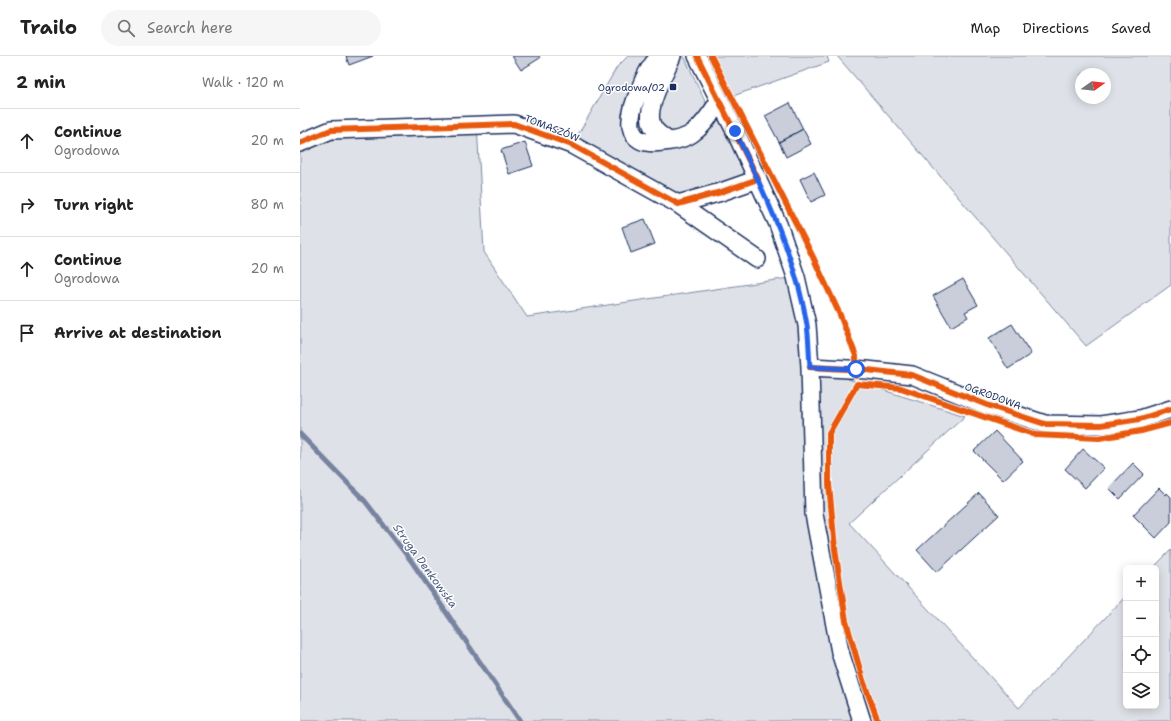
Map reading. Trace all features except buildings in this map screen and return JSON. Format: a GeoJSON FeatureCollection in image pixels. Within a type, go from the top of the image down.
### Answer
{"type":"FeatureCollection","features":[{"type":"Feature","properties":{"kind":"street"},"geometry":{"type":"LineString","coordinates":[[661,56],[656,60],[643,80],[632,105],[630,116],[631,125],[634,133],[639,139],[647,143],[683,138],[694,132],[711,114],[719,101]]}},
{"type":"Feature","properties":{"kind":"street"},"geometry":{"type":"LineString","coordinates":[[670,141],[653,128],[650,117],[652,103],[672,56]]}},
{"type":"Feature","properties":{"kind":"street"},"geometry":{"type":"LineString","coordinates":[[697,56],[758,179],[778,224],[796,277],[807,325],[810,367],[814,514],[840,652],[862,721]]}},
{"type":"Feature","properties":{"kind":"street","name":"TOMASZÓW"},"geometry":{"type":"LineString","coordinates":[[300,143],[331,130],[514,124],[572,145],[678,204],[757,259]]}},
{"type":"Feature","properties":{"kind":"street"},"geometry":{"type":"LineString","coordinates":[[678,204],[721,192],[758,179]]}},
{"type":"Feature","properties":{"kind":"street","name":"OGRODOWA"},"geometry":{"type":"LineString","coordinates":[[810,367],[866,370],[912,375],[987,406],[1044,424],[1100,425],[1140,419],[1171,410]]}},
{"type":"Feature","properties":{"kind":"shaded area"},"geometry":{"type":"Polygon","coordinates":[[[628,56],[661,56],[633,105],[639,139],[653,128],[672,56],[684,56],[711,114],[719,101],[758,179],[678,204],[572,145],[617,67],[628,56]]]}},
{"type":"Feature","properties":{"kind":"shaded area"},"geometry":{"type":"Polygon","coordinates":[[[697,56],[827,56],[829,62],[719,101],[697,56]]]}},
{"type":"Feature","properties":{"kind":"shaded area"},"geometry":{"type":"Polygon","coordinates":[[[837,56],[1171,56],[1171,285],[1086,346],[837,56]]]}},
{"type":"Feature","properties":{"kind":"shaded area"},"geometry":{"type":"Polygon","coordinates":[[[477,124],[484,252],[527,317],[796,277],[810,367],[965,416],[849,523],[1019,708],[1123,599],[1123,709],[1159,709],[1159,565],[1156,565],[1171,550],[1171,721],[300,721],[300,143],[331,130],[477,124]]]}},
{"type":"Feature","properties":{"kind":"waterway","name":"Struga Denkowska"},"geometry":{"type":"LineString","coordinates":[[300,434],[365,501],[412,562],[520,721]]}},
{"type":"Feature","properties":{"kind":"cycle path"},"geometry":{"type":"LineString","coordinates":[[300,143],[331,130],[514,124],[572,145],[678,204],[721,192],[758,179],[697,56]]}},
{"type":"Feature","properties":{"kind":"cycle path"},"geometry":{"type":"LineString","coordinates":[[711,56],[812,255],[840,315],[856,356],[856,376]]}},
{"type":"Feature","properties":{"kind":"cycle path"},"geometry":{"type":"LineString","coordinates":[[810,367],[867,370],[912,375],[987,405],[1045,424],[1101,425],[1140,419],[1171,409]]}},
{"type":"Feature","properties":{"kind":"cycle path"},"geometry":{"type":"LineString","coordinates":[[878,721],[863,680],[846,621],[835,549],[829,484],[829,433],[857,384],[901,388],[1036,435],[1099,438],[1141,431],[1171,423]]}},
{"type":"Feature","properties":{"kind":"place","name":"Ogrodowa/02"},"geometry":{"type":"Point","coordinates":[673,87]}},
{"type":"Feature","properties":{"kind":"route"},"geometry":{"type":"LineString","coordinates":[[735,131],[778,224],[796,277],[807,325],[810,367],[856,369]]}}]}
